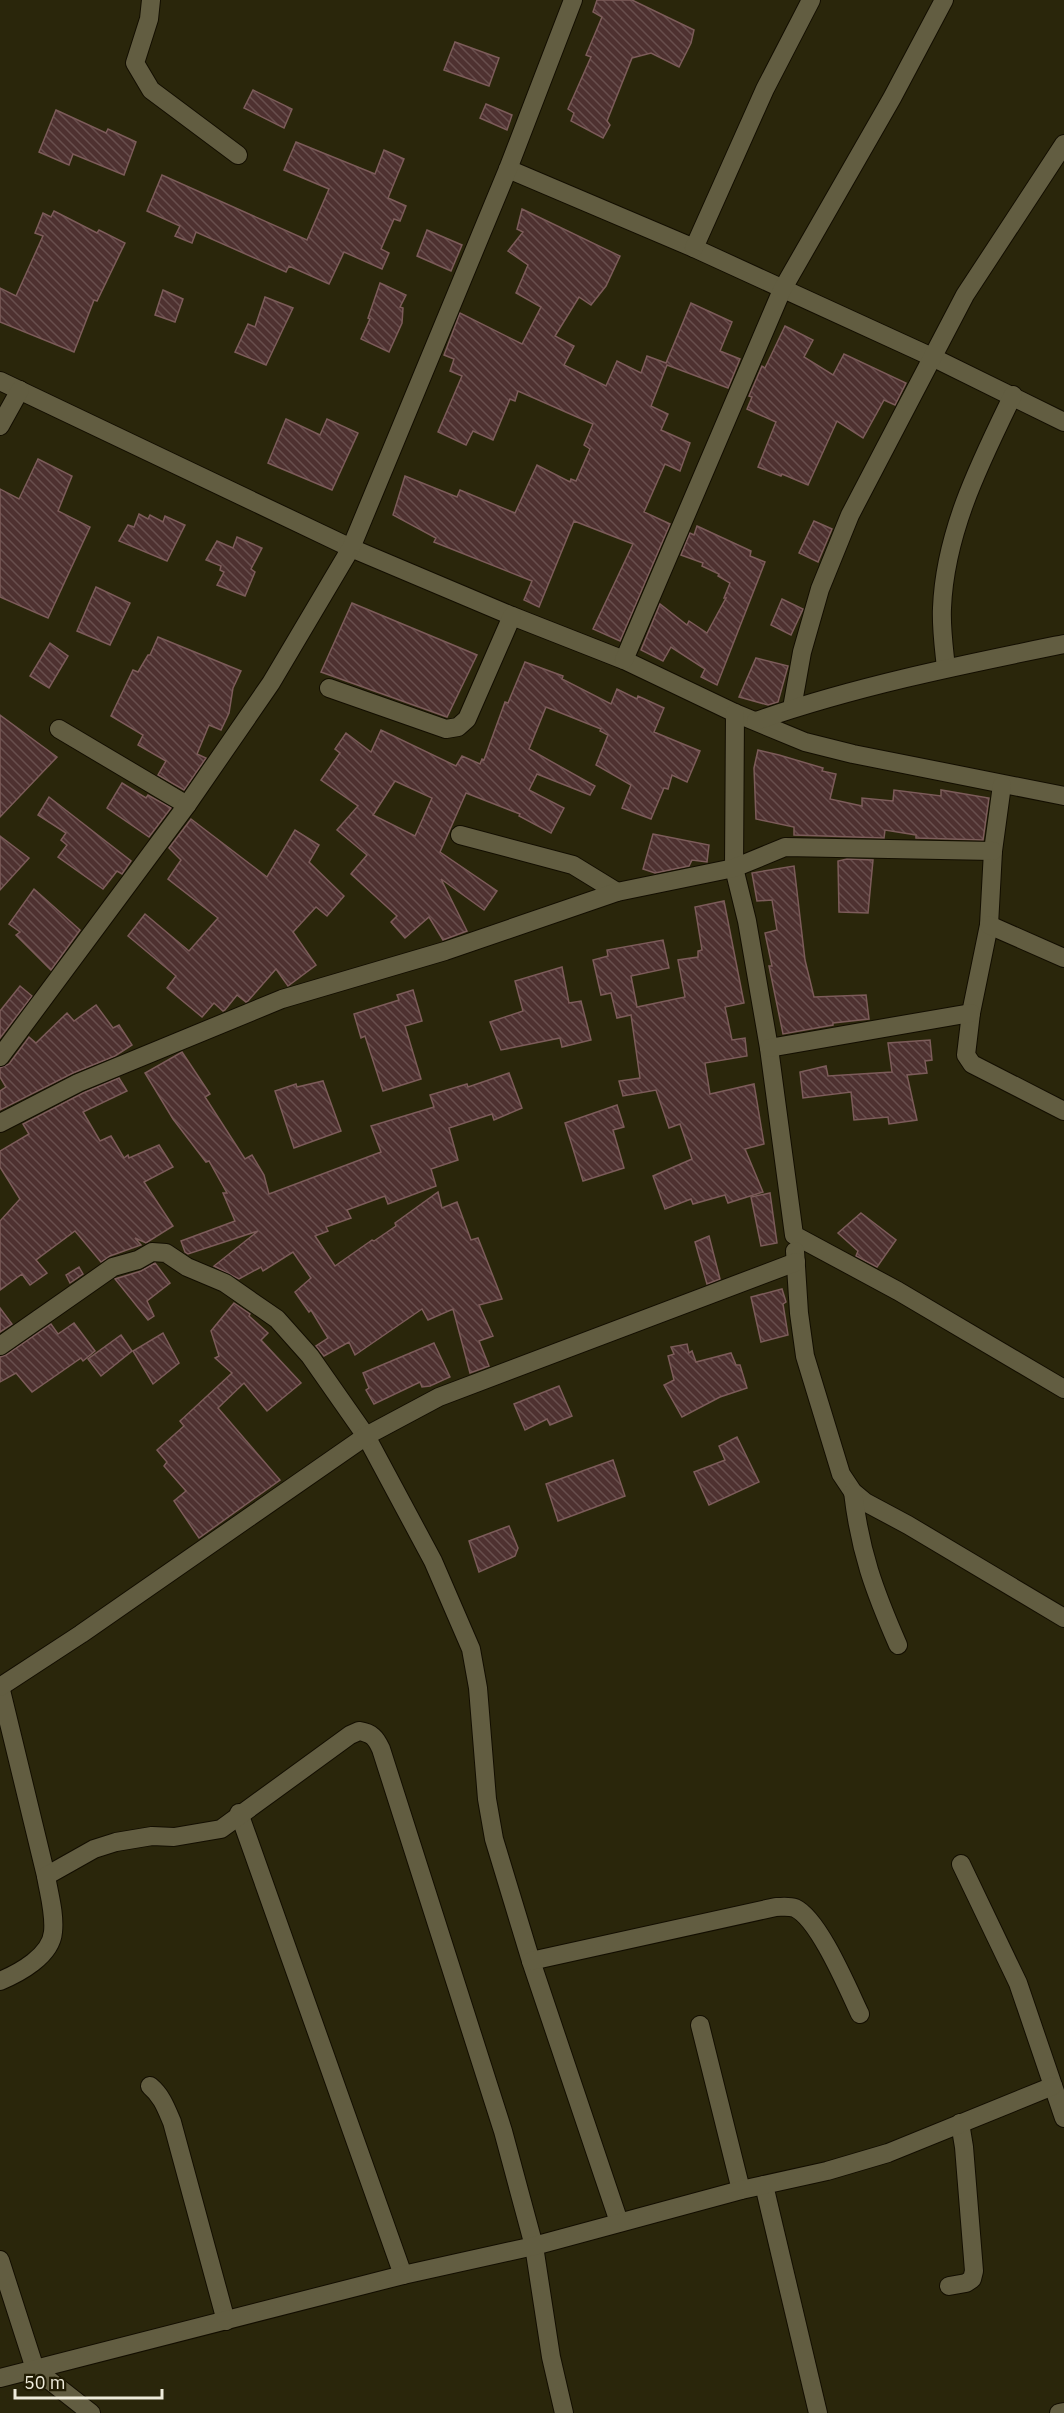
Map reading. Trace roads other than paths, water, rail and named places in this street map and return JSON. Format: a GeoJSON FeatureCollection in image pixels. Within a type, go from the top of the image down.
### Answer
{"type":"FeatureCollection","features":[{"type":"Feature","properties":{"kind":"street"},"geometry":{"type":"LineString","coordinates":[[151,0],[135,63],[151,90],[238,155]]}},
{"type":"Feature","properties":{"kind":"street"},"geometry":{"type":"LineString","coordinates":[[0,1057],[187,805],[271,683],[351,548],[508,169],[573,0]]}},
{"type":"Feature","properties":{"kind":"street"},"geometry":{"type":"LineString","coordinates":[[694,248],[765,89],[811,0]]}},
{"type":"Feature","properties":{"kind":"street"},"geometry":{"type":"LineString","coordinates":[[624,660],[782,290],[944,0]]}},
{"type":"Feature","properties":{"kind":"street"},"geometry":{"type":"LineString","coordinates":[[792,708],[802,652],[820,589],[850,515],[965,295],[1064,144]]}},
{"type":"Feature","properties":{"kind":"street"},"geometry":{"type":"LineString","coordinates":[[508,169],[694,248],[1013,395],[1064,422]]}},
{"type":"Feature","properties":{"kind":"street"},"geometry":{"type":"LineString","coordinates":[[0,381],[351,548],[512,616],[624,660],[735,713],[805,742],[1002,785],[1064,796]]}},
{"type":"Feature","properties":{"kind":"street"},"geometry":{"type":"LineString","coordinates":[[0,426],[20,390]]}},
{"type":"Feature","properties":{"kind":"street"},"geometry":{"type":"LineString","coordinates":[[946,668],[942,607],[946,572],[957,524],[974,476],[1013,395]]}},
{"type":"Feature","properties":{"kind":"street"},"geometry":{"type":"LineString","coordinates":[[329,688],[446,729],[458,727],[467,719],[512,616]]}},
{"type":"Feature","properties":{"kind":"street"},"geometry":{"type":"LineString","coordinates":[[756,721],[792,708],[946,668],[1064,644]]}},
{"type":"Feature","properties":{"kind":"street"},"geometry":{"type":"LineString","coordinates":[[735,713],[734,868],[747,921],[769,1048],[794,1235],[805,1356],[841,1474],[853,1492],[865,1502],[1064,1618]]}},
{"type":"Feature","properties":{"kind":"street"},"geometry":{"type":"LineString","coordinates":[[59,729],[187,805]]}},
{"type":"Feature","properties":{"kind":"street"},"geometry":{"type":"LineString","coordinates":[[1002,785],[993,851],[989,926],[971,1013],[966,1055],[968,1061],[1064,1111]]}},
{"type":"Feature","properties":{"kind":"street"},"geometry":{"type":"LineString","coordinates":[[460,836],[573,865],[617,892]]}},
{"type":"Feature","properties":{"kind":"street"},"geometry":{"type":"LineString","coordinates":[[0,1123],[78,1083],[282,999],[445,951],[617,892],[734,868],[785,846],[993,851]]}},
{"type":"Feature","properties":{"kind":"street"},"geometry":{"type":"LineString","coordinates":[[989,926],[1064,958]]}},
{"type":"Feature","properties":{"kind":"street"},"geometry":{"type":"LineString","coordinates":[[769,1048],[971,1013]]}},
{"type":"Feature","properties":{"kind":"street"},"geometry":{"type":"LineString","coordinates":[[794,1235],[898,1291],[1064,1389]]}},
{"type":"Feature","properties":{"kind":"street"},"geometry":{"type":"LineString","coordinates":[[0,1346],[113,1267],[138,1260],[152,1252],[166,1253],[187,1267],[225,1283],[277,1319],[310,1356],[366,1436],[433,1561],[471,1648],[478,1688],[487,1799],[494,1839],[531,1961],[619,2222]]}},
{"type":"Feature","properties":{"kind":"street"},"geometry":{"type":"LineString","coordinates":[[0,1981],[17,1973],[36,1959],[49,1946],[53,1935],[46,1876],[0,1687],[81,1634],[366,1436],[439,1397],[796,1262]]}},
{"type":"Feature","properties":{"kind":"street"},"geometry":{"type":"LineString","coordinates":[[853,1492],[857,1528],[868,1574],[898,1645]]}},
{"type":"Feature","properties":{"kind":"street"},"geometry":{"type":"LineString","coordinates":[[46,1876],[94,1849],[116,1842],[152,1836],[174,1837],[221,1828],[350,1735],[359,1731],[376,1738],[503,2131],[534,2246],[551,2357],[564,2413]]}},
{"type":"Feature","properties":{"kind":"street"},"geometry":{"type":"LineString","coordinates":[[239,1813],[403,2275]]}},
{"type":"Feature","properties":{"kind":"street"},"geometry":{"type":"LineString","coordinates":[[961,1864],[1018,1983],[1064,2118]]}},
{"type":"Feature","properties":{"kind":"street"},"geometry":{"type":"LineString","coordinates":[[531,1961],[776,1907],[793,1907],[806,1916],[816,1930],[839,1970],[860,2014]]}},
{"type":"Feature","properties":{"kind":"street"},"geometry":{"type":"LineString","coordinates":[[700,2025],[741,2190]]}},
{"type":"Feature","properties":{"kind":"street"},"geometry":{"type":"LineString","coordinates":[[150,2086],[164,2101],[172,2122],[226,2321]]}},
{"type":"Feature","properties":{"kind":"street"},"geometry":{"type":"LineString","coordinates":[[0,2378],[403,2275],[534,2246],[888,2153],[1053,2086]]}},
{"type":"Feature","properties":{"kind":"street"},"geometry":{"type":"LineString","coordinates":[[949,2286],[966,2283],[972,2279],[974,2271],[960,2123]]}},
{"type":"Feature","properties":{"kind":"street"},"geometry":{"type":"LineString","coordinates":[[764,2185],[818,2413]]}},
{"type":"Feature","properties":{"kind":"street"},"geometry":{"type":"LineString","coordinates":[[0,2260],[35,2369],[91,2413]]}},
{"type":"Feature","properties":{"kind":"street"},"geometry":{"type":"LineString","coordinates":[[1059,2413],[1064,2412]]}}]}
